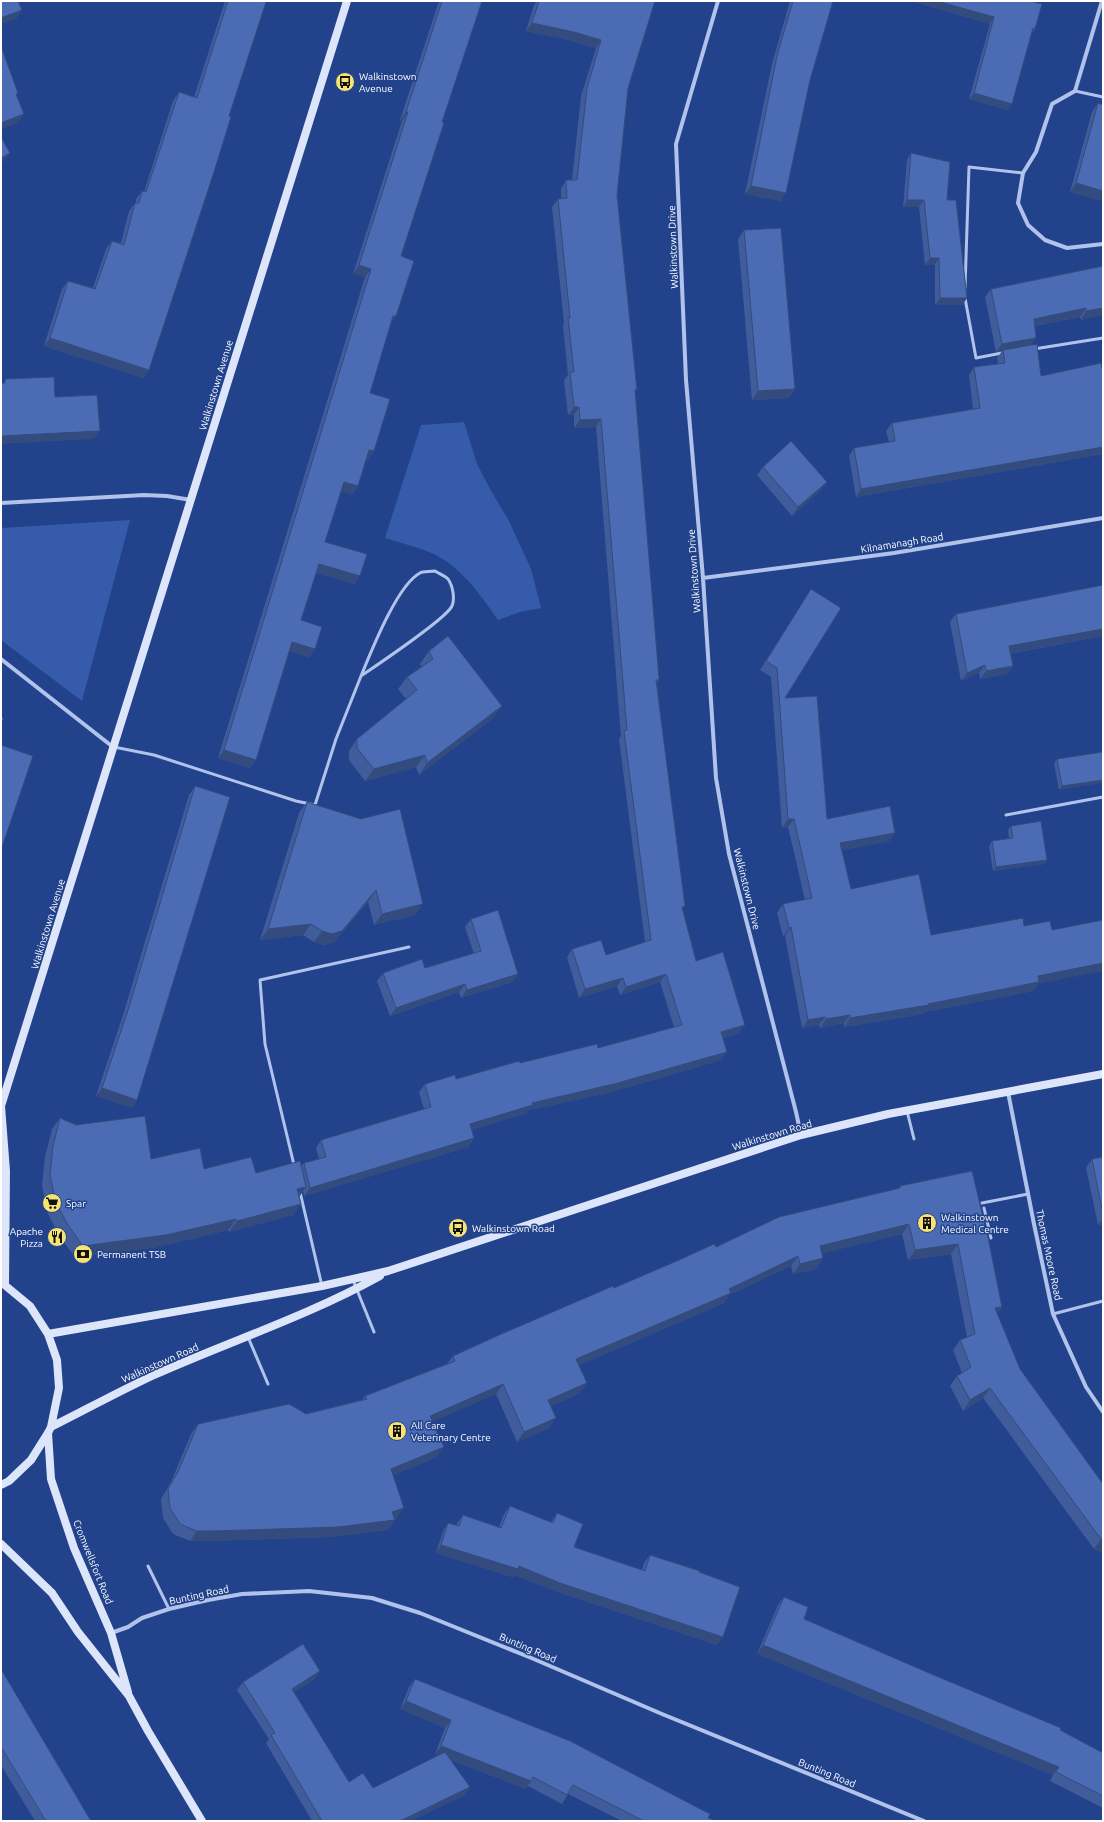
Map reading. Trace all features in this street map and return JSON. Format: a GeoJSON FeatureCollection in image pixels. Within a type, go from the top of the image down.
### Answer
{"type":"FeatureCollection","features":[{"type":"Feature","properties":{"kind":"main road","name":"Walkinstown Avenue"},"geometry":{"type":"LineString","coordinates":[[3,1283],[6,1170],[1,1106],[347,1]]}},
{"type":"Feature","properties":{"kind":"main road","name":"Walkinstown Road"},"geometry":{"type":"LineString","coordinates":[[48,1334],[322,1286],[388,1271],[801,1135],[907,1111],[1103,1074]]}},
{"type":"Feature","properties":{"kind":"main road","name":"Walkinstown Road"},"geometry":{"type":"LineString","coordinates":[[50,1430],[152,1376],[356,1289],[388,1271]]}},
{"type":"Feature","properties":{"kind":"main road"},"geometry":{"type":"LineString","coordinates":[[1,1485],[9,1481],[32,1460],[50,1430],[59,1388],[57,1360],[48,1334],[30,1306],[3,1283]]}},
{"type":"Feature","properties":{"kind":"main road","name":"Cromwellsfort Road"},"geometry":{"type":"LineString","coordinates":[[50,1430],[51,1479],[74,1548],[111,1633],[130,1696],[148,1731],[202,1821]]}},
{"type":"Feature","properties":{"kind":"main road","name":"Cromwellsfort Road"},"geometry":{"type":"LineString","coordinates":[[1,1544],[52,1593],[78,1632],[130,1696]]}},
{"type":"Feature","properties":{"kind":"street","name":"Walkinstown Drive"},"geometry":{"type":"LineString","coordinates":[[718,1],[676,144],[686,380],[703,578],[716,778],[729,854],[801,1135]]}},
{"type":"Feature","properties":{"kind":"street"},"geometry":{"type":"LineString","coordinates":[[1102,1],[1075,91],[1052,104],[1036,152],[1023,173],[1018,203],[1028,225],[1045,240],[1067,248],[1103,244]]}},
{"type":"Feature","properties":{"kind":"street"},"geometry":{"type":"LineString","coordinates":[[1,503],[144,495],[166,496],[191,500]]}},
{"type":"Feature","properties":{"kind":"street","name":"Kilnamanagh Road"},"geometry":{"type":"LineString","coordinates":[[703,578],[894,554],[1103,518]]}},
{"type":"Feature","properties":{"kind":"street"},"geometry":{"type":"LineString","coordinates":[[1,659],[113,747]]}},
{"type":"Feature","properties":{"kind":"street","name":"Thomas Moore Road"},"geometry":{"type":"LineString","coordinates":[[1008,1091],[1053,1314],[1086,1387],[1103,1412]]}},
{"type":"Feature","properties":{"kind":"street","name":"Bunting Road"},"geometry":{"type":"LineString","coordinates":[[111,1633],[128,1627],[142,1618],[169,1609],[242,1594],[309,1591],[372,1598],[420,1613],[529,1657],[662,1714],[924,1821]]}},
{"type":"Feature","properties":{"kind":"lane"},"geometry":{"type":"LineString","coordinates":[[1075,91],[1103,97]]}},
{"type":"Feature","properties":{"kind":"lane"},"geometry":{"type":"LineString","coordinates":[[1006,353],[976,358],[964,301],[969,167],[1023,173]]}},
{"type":"Feature","properties":{"kind":"lane"},"geometry":{"type":"LineString","coordinates":[[1028,350],[1103,338]]}},
{"type":"Feature","properties":{"kind":"lane"},"geometry":{"type":"LineString","coordinates":[[113,747],[154,755],[296,801],[315,805],[336,739],[361,676],[396,600],[407,584],[420,572],[435,571],[448,579],[453,594],[452,606],[445,614],[361,676]]}},
{"type":"Feature","properties":{"kind":"lane"},"geometry":{"type":"LineString","coordinates":[[1006,815],[1103,797]]}},
{"type":"Feature","properties":{"kind":"lane"},"geometry":{"type":"LineString","coordinates":[[295,1168],[266,1044],[260,980],[409,947]]}},
{"type":"Feature","properties":{"kind":"lane"},"geometry":{"type":"LineString","coordinates":[[907,1111],[914,1139]]}},
{"type":"Feature","properties":{"kind":"lane"},"geometry":{"type":"LineString","coordinates":[[298,1184],[322,1286]]}},
{"type":"Feature","properties":{"kind":"lane"},"geometry":{"type":"LineString","coordinates":[[982,1203],[1028,1194]]}},
{"type":"Feature","properties":{"kind":"lane"},"geometry":{"type":"LineString","coordinates":[[984,1208],[991,1238]]}},
{"type":"Feature","properties":{"kind":"lane"},"geometry":{"type":"LineString","coordinates":[[353,1278],[374,1332]]}},
{"type":"Feature","properties":{"kind":"lane"},"geometry":{"type":"LineString","coordinates":[[1053,1314],[1103,1301]]}},
{"type":"Feature","properties":{"kind":"lane"},"geometry":{"type":"LineString","coordinates":[[247,1336],[268,1384]]}},
{"type":"Feature","properties":{"kind":"lane"},"geometry":{"type":"LineString","coordinates":[[148,1566],[169,1609]]}},
{"type":"Feature","properties":{"kind":"shaded area"},"geometry":{"type":"Polygon","coordinates":[[[464,422],[477,464],[509,521],[531,569],[541,608],[520,612],[498,620],[476,590],[450,564],[429,552],[385,538],[421,425],[464,422]]]}},
{"type":"Feature","properties":{"kind":"shaded area"},"geometry":{"type":"Polygon","coordinates":[[[130,520],[82,701],[1,640],[1,528],[130,520]]]}},
{"type":"Feature","properties":{"kind":"building"},"geometry":{"type":"Polygon","coordinates":[[[1,1],[18,1],[22,10],[1,18],[1,1]]]}},
{"type":"Feature","properties":{"kind":"building"},"geometry":{"type":"Polygon","coordinates":[[[228,1],[266,2],[229,116],[231,117],[213,175],[149,370],[50,338],[68,281],[95,289],[112,241],[124,245],[135,203],[139,203],[142,191],[146,192],[179,92],[197,98],[228,1]]]}},
{"type":"Feature","properties":{"kind":"building"},"geometry":{"type":"Polygon","coordinates":[[[442,1],[482,1],[442,122],[444,123],[401,256],[414,261],[396,316],[393,316],[370,393],[390,399],[374,451],[369,450],[358,486],[344,482],[325,542],[367,554],[360,576],[319,564],[301,620],[322,627],[315,649],[292,642],[256,760],[224,750],[371,269],[359,265],[442,1]]]}},
{"type":"Feature","properties":{"kind":"building"},"geometry":{"type":"Polygon","coordinates":[[[539,1],[655,1],[628,88],[617,195],[637,390],[635,390],[659,680],[656,680],[685,906],[682,907],[696,961],[723,952],[745,1025],[721,1032],[727,1052],[614,1084],[532,1103],[533,1105],[470,1124],[474,1138],[310,1188],[304,1163],[326,1157],[321,1140],[431,1107],[425,1084],[455,1075],[456,1079],[519,1061],[520,1063],[597,1044],[598,1048],[682,1025],[666,974],[626,987],[623,978],[585,989],[572,949],[601,940],[606,955],[651,940],[624,731],[627,730],[601,419],[580,420],[579,407],[574,407],[570,372],[574,372],[568,318],[570,318],[558,199],[567,198],[566,180],[577,180],[587,88],[601,40],[574,32],[532,23],[539,1]]]}},
{"type":"Feature","properties":{"kind":"building"},"geometry":{"type":"Polygon","coordinates":[[[793,1],[833,1],[810,80],[786,193],[751,186],[777,56],[793,1]]]}},
{"type":"Feature","properties":{"kind":"building"},"geometry":{"type":"Polygon","coordinates":[[[937,1],[1030,1],[1042,4],[1035,29],[1033,28],[1012,104],[974,93],[994,17],[937,1]]]}},
{"type":"Feature","properties":{"kind":"building"},"geometry":{"type":"Polygon","coordinates":[[[1,46],[24,114],[1,123],[1,46]]]}},
{"type":"Feature","properties":{"kind":"building"},"geometry":{"type":"Polygon","coordinates":[[[1098,103],[1103,105],[1103,191],[1076,183],[1098,103]]]}},
{"type":"Feature","properties":{"kind":"building"},"geometry":{"type":"Polygon","coordinates":[[[1,137],[10,153],[1,158],[1,137]]]}},
{"type":"Feature","properties":{"kind":"building"},"geometry":{"type":"Polygon","coordinates":[[[911,153],[950,162],[947,200],[956,200],[967,298],[940,298],[939,258],[930,258],[924,200],[907,200],[911,153]]]}},
{"type":"Feature","properties":{"kind":"building"},"geometry":{"type":"Polygon","coordinates":[[[781,228],[795,389],[758,391],[744,230],[781,228]]]}},
{"type":"Feature","properties":{"kind":"building"},"geometry":{"type":"Polygon","coordinates":[[[1103,266],[1103,308],[1086,311],[1086,308],[1034,319],[1036,338],[1002,344],[991,289],[1103,266]]]}},
{"type":"Feature","properties":{"kind":"building"},"geometry":{"type":"Polygon","coordinates":[[[1037,344],[1041,376],[1101,363],[1102,368],[1103,367],[1103,447],[861,489],[854,448],[895,441],[892,423],[980,408],[974,367],[1005,363],[1003,350],[1037,344]]]}},
{"type":"Feature","properties":{"kind":"building"},"geometry":{"type":"Polygon","coordinates":[[[54,377],[55,397],[97,395],[100,431],[1,436],[1,383],[5,383],[5,379],[54,377]]]}},
{"type":"Feature","properties":{"kind":"building"},"geometry":{"type":"Polygon","coordinates":[[[791,441],[827,482],[798,507],[763,467],[791,441]]]}},
{"type":"Feature","properties":{"kind":"building"},"geometry":{"type":"Polygon","coordinates":[[[1103,585],[1103,629],[1009,646],[1013,666],[986,671],[985,665],[967,673],[956,614],[1103,585]]]}},
{"type":"Feature","properties":{"kind":"building"},"geometry":{"type":"Polygon","coordinates":[[[811,589],[841,608],[785,698],[817,696],[827,819],[890,806],[895,833],[840,843],[851,889],[919,874],[931,935],[1023,918],[1024,926],[1050,921],[1052,930],[1103,920],[1103,963],[1038,976],[1039,982],[928,1004],[929,1005],[850,1018],[850,1015],[808,1020],[791,927],[789,928],[783,904],[812,898],[794,819],[788,819],[777,668],[766,661],[811,589]]]}},
{"type":"Feature","properties":{"kind":"building"},"geometry":{"type":"Polygon","coordinates":[[[448,636],[502,706],[427,763],[425,755],[374,769],[357,748],[357,739],[417,690],[407,677],[433,659],[429,651],[448,636]]]}},
{"type":"Feature","properties":{"kind":"building"},"geometry":{"type":"Polygon","coordinates":[[[1,745],[33,756],[1,850],[1,745]]]}},
{"type":"Feature","properties":{"kind":"building"},"geometry":{"type":"Polygon","coordinates":[[[1103,752],[1103,780],[1062,786],[1057,759],[1103,752]]]}},
{"type":"Feature","properties":{"kind":"building"},"geometry":{"type":"Polygon","coordinates":[[[195,786],[230,797],[137,1100],[102,1088],[129,1007],[195,786]]]}},
{"type":"Feature","properties":{"kind":"building"},"geometry":{"type":"Polygon","coordinates":[[[307,802],[361,819],[400,809],[423,904],[382,914],[376,890],[342,931],[332,934],[322,931],[311,924],[268,929],[307,802]]]}},
{"type":"Feature","properties":{"kind":"building"},"geometry":{"type":"Polygon","coordinates":[[[1041,821],[1047,860],[996,867],[992,841],[1013,838],[1011,826],[1041,821]]]}},
{"type":"Feature","properties":{"kind":"building"},"geometry":{"type":"Polygon","coordinates":[[[498,910],[518,974],[467,990],[465,984],[396,1008],[383,973],[422,959],[425,968],[481,951],[471,919],[498,910]]]}},
{"type":"Feature","properties":{"kind":"building"},"geometry":{"type":"Polygon","coordinates":[[[145,1116],[151,1159],[200,1148],[204,1169],[251,1157],[256,1173],[300,1161],[306,1187],[297,1189],[301,1204],[237,1221],[236,1219],[166,1235],[83,1246],[68,1225],[56,1203],[50,1175],[53,1146],[60,1118],[76,1125],[145,1116]]]}},
{"type":"Feature","properties":{"kind":"building"},"geometry":{"type":"Polygon","coordinates":[[[1103,1157],[1103,1214],[1092,1159],[1103,1157]]]}},
{"type":"Feature","properties":{"kind":"building"},"geometry":{"type":"Polygon","coordinates":[[[972,1171],[989,1242],[1002,1307],[995,1308],[1020,1369],[1103,1484],[1103,1540],[990,1388],[970,1400],[957,1376],[971,1367],[960,1340],[975,1334],[958,1244],[915,1250],[909,1224],[820,1246],[823,1258],[800,1264],[798,1256],[729,1289],[731,1293],[576,1359],[587,1383],[548,1400],[556,1418],[524,1432],[503,1384],[430,1416],[444,1447],[391,1469],[404,1508],[392,1512],[395,1520],[338,1527],[197,1531],[180,1524],[170,1508],[168,1489],[178,1472],[198,1424],[289,1404],[306,1414],[367,1399],[365,1396],[455,1361],[453,1356],[499,1335],[613,1286],[614,1288],[714,1244],[716,1247],[779,1217],[900,1188],[900,1186],[972,1171]]]}},
{"type":"Feature","properties":{"kind":"building"},"geometry":{"type":"Polygon","coordinates":[[[510,1506],[553,1523],[557,1513],[583,1524],[574,1547],[645,1571],[650,1555],[700,1571],[699,1572],[740,1587],[723,1637],[560,1583],[519,1566],[518,1569],[441,1545],[448,1523],[459,1526],[463,1515],[501,1528],[510,1506]]]}},
{"type":"Feature","properties":{"kind":"building"},"geometry":{"type":"Polygon","coordinates":[[[784,1597],[808,1607],[804,1619],[1061,1728],[1060,1730],[1103,1753],[1103,1796],[1056,1772],[1059,1767],[763,1645],[784,1597]]]}},
{"type":"Feature","properties":{"kind":"building"},"geometry":{"type":"Polygon","coordinates":[[[303,1644],[320,1671],[292,1689],[349,1782],[363,1773],[373,1788],[445,1752],[470,1787],[400,1821],[322,1821],[271,1735],[275,1733],[243,1682],[303,1644]]]}},
{"type":"Feature","properties":{"kind":"building"},"geometry":{"type":"Polygon","coordinates":[[[1,1669],[91,1821],[46,1821],[1,1747],[1,1669]]]}},
{"type":"Feature","properties":{"kind":"building"},"geometry":{"type":"Polygon","coordinates":[[[415,1679],[570,1741],[710,1814],[708,1818],[716,1821],[644,1821],[573,1785],[567,1795],[533,1777],[531,1781],[441,1746],[451,1720],[406,1701],[415,1679]]]}},
{"type":"Feature","properties":{"kind":"place","name":"Walkinstown Avenue"},"geometry":{"type":"Point","coordinates":[345,82]}},
{"type":"Feature","properties":{"kind":"place","name":"Spar"},"geometry":{"type":"Point","coordinates":[52,1203]}},
{"type":"Feature","properties":{"kind":"place","name":"Walkinstown Medical Centre"},"geometry":{"type":"Point","coordinates":[927,1223]}},
{"type":"Feature","properties":{"kind":"place","name":"Walkinstown Road"},"geometry":{"type":"Point","coordinates":[458,1228]}},
{"type":"Feature","properties":{"kind":"place","name":"Apache Pizza"},"geometry":{"type":"Point","coordinates":[57,1237]}},
{"type":"Feature","properties":{"kind":"place","name":"Permanent TSB"},"geometry":{"type":"Point","coordinates":[83,1254]}},
{"type":"Feature","properties":{"kind":"place","name":"All Care Veterinary Centre"},"geometry":{"type":"Point","coordinates":[397,1431]}}]}
